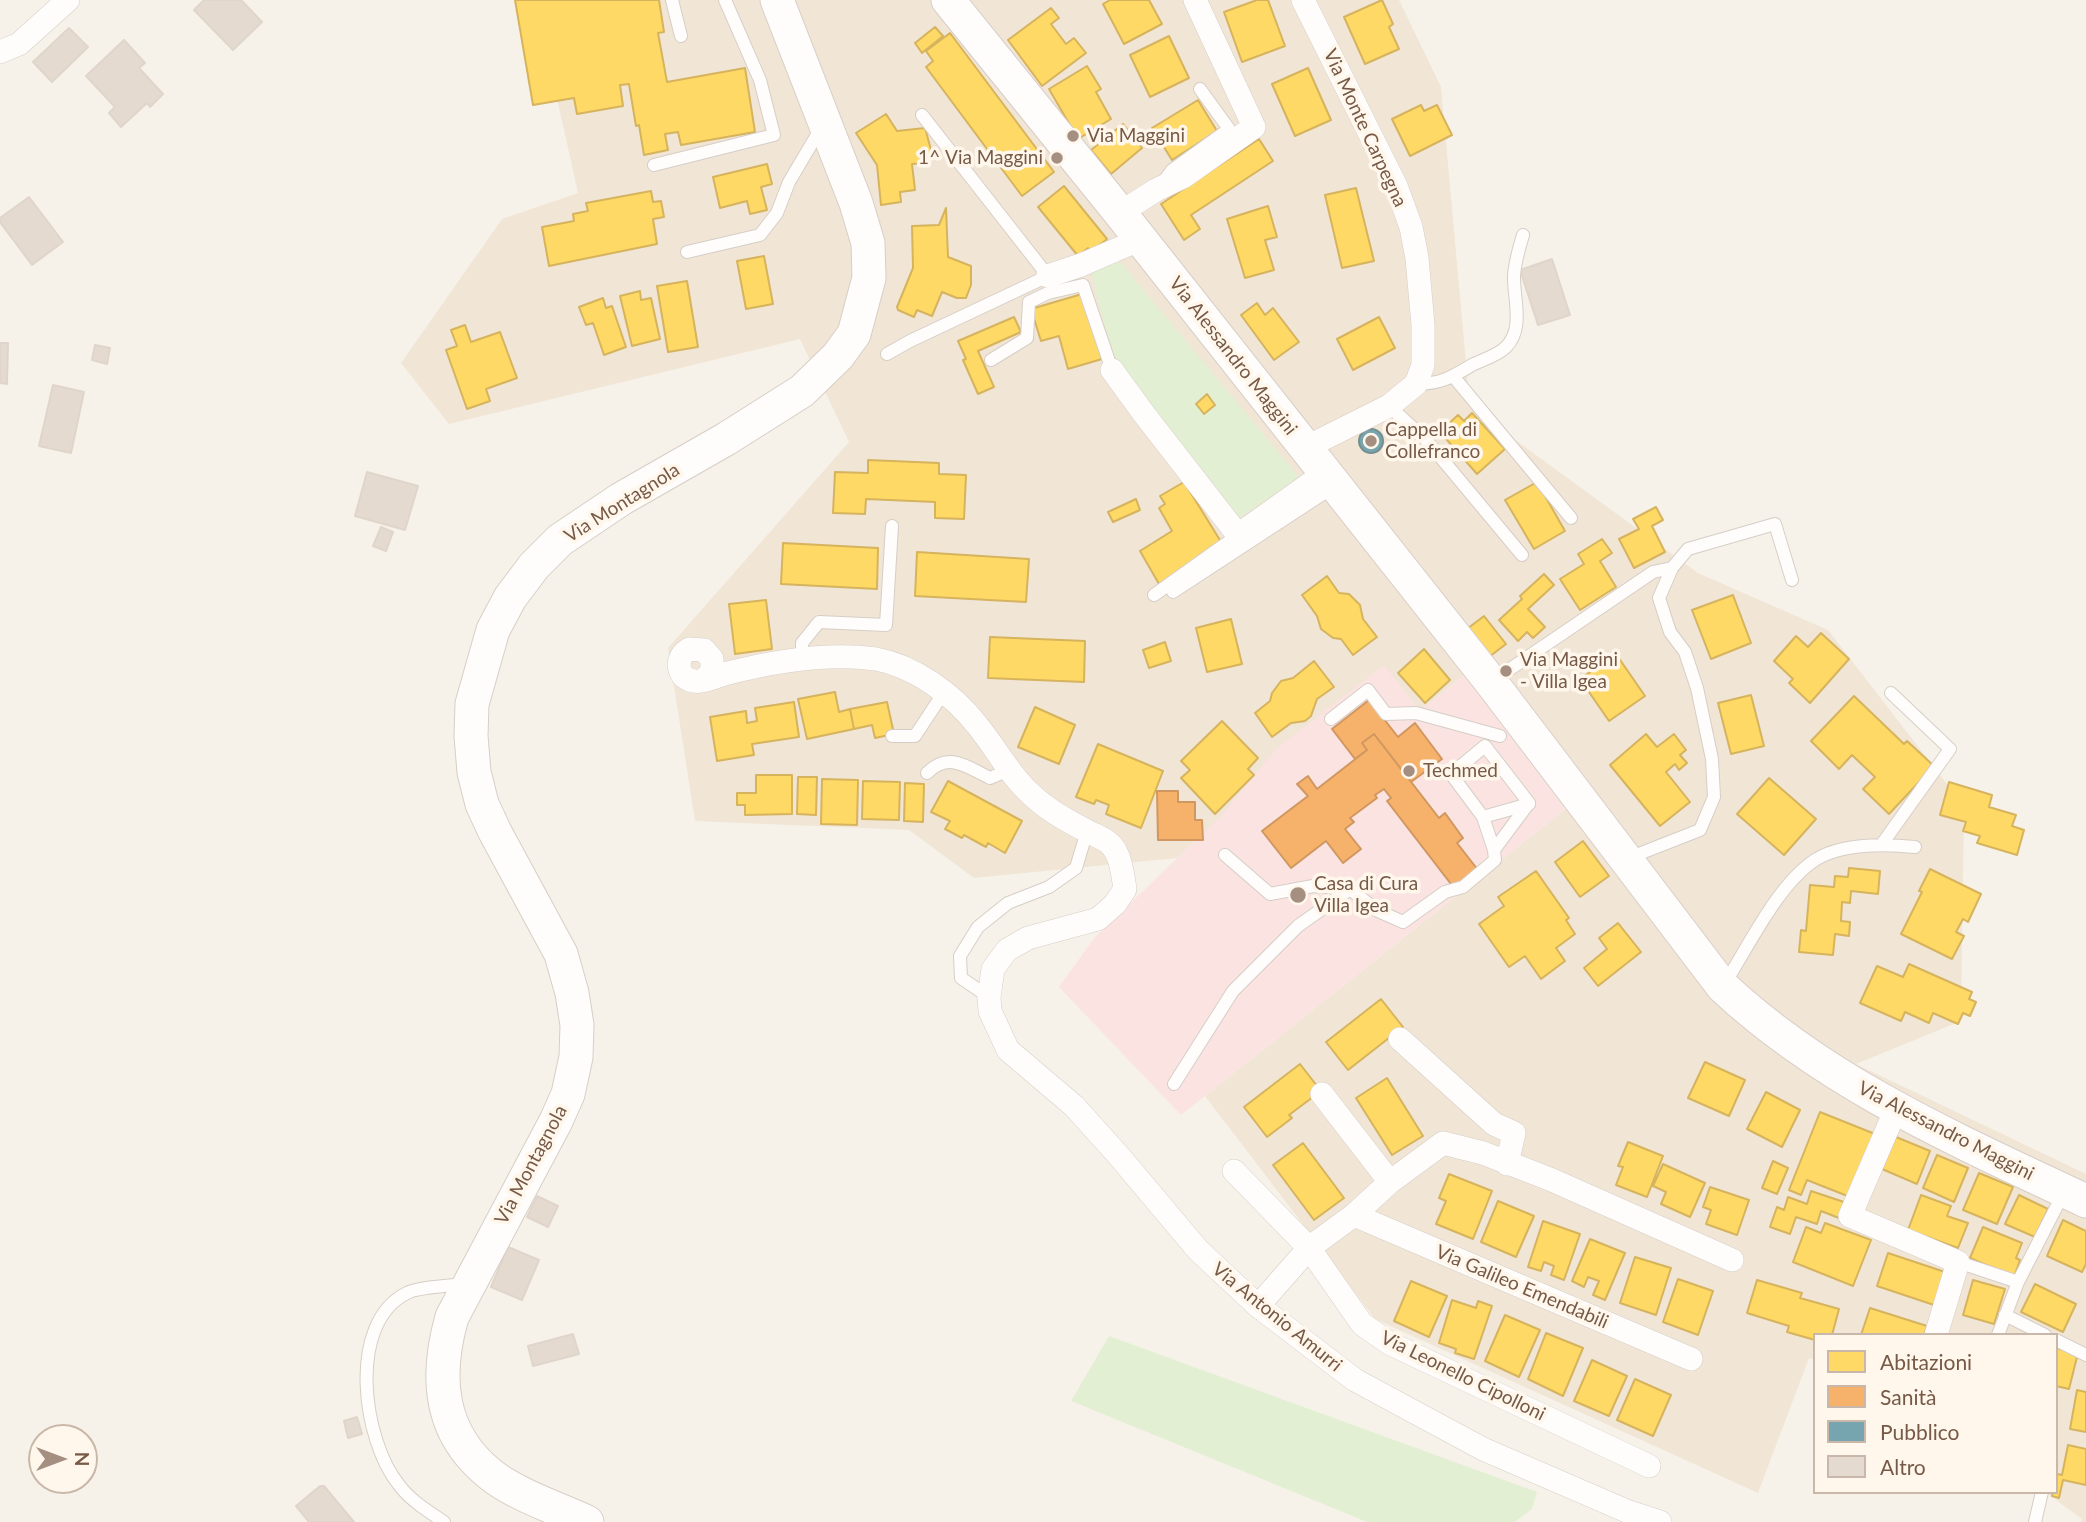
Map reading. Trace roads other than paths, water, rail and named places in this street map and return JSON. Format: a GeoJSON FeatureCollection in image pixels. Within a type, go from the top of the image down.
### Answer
{"type":"FeatureCollection","features":[{"type":"Feature","properties":{"kind":"main road","name":"Via Montagnola"},"geometry":{"type":"LineString","coordinates":[[587,1522],[491,1475],[467,1449],[454,1429],[442,1388],[445,1342],[452,1317],[556,1121],[568,1094],[576,1058],[577,1025],[572,993],[561,954],[482,804],[474,772],[472,704],[492,630],[510,598],[560,540],[621,499],[726,439],[802,391],[838,356],[854,334],[869,278],[868,243],[856,203],[777,0]]}},
{"type":"Feature","properties":{"kind":"main road","name":"Via Alessandro Maggini"},"geometry":{"type":"LineString","coordinates":[[948,0],[1121,213],[1491,682],[1510,728],[1626,859],[1723,986],[1795,1047],[1896,1109],[2075,1196]]}},
{"type":"Feature","properties":{"kind":"street"},"geometry":{"type":"LineString","coordinates":[[0,52],[19,44],[68,0]]}},
{"type":"Feature","properties":{"kind":"street"},"geometry":{"type":"LineString","coordinates":[[1121,213],[1156,190],[1183,177],[1254,127],[1195,0]]}},
{"type":"Feature","properties":{"kind":"street","name":"Via Monte Carpegna"},"geometry":{"type":"LineString","coordinates":[[1303,0],[1396,186],[1411,227],[1417,258],[1423,325],[1423,365],[1416,384]]}},
{"type":"Feature","properties":{"kind":"street"},"geometry":{"type":"LineString","coordinates":[[1048,276],[1075,268],[1141,239]]}},
{"type":"Feature","properties":{"kind":"street"},"geometry":{"type":"LineString","coordinates":[[1112,370],[1238,535],[1321,469],[1416,384]]}},
{"type":"Feature","properties":{"kind":"street"},"geometry":{"type":"LineString","coordinates":[[727,673],[709,654],[713,665],[712,672],[703,680],[802,658],[877,660],[907,668],[944,692],[975,722],[1009,770],[1033,796],[1087,831],[1102,837],[1116,851],[1125,889],[1115,904],[1098,919],[1028,938],[1007,950],[993,969],[989,997]]}},
{"type":"Feature","properties":{"kind":"street","name":"Via Antonio Amurri"},"geometry":{"type":"LineString","coordinates":[[989,997],[990,1011],[1008,1050],[1074,1106],[1198,1250],[1258,1306],[1355,1380],[1437,1425],[1483,1449],[1629,1513],[1660,1522]]}},
{"type":"Feature","properties":{"kind":"street"},"geometry":{"type":"LineString","coordinates":[[1400,1039],[1494,1124],[1514,1133],[1507,1164]]}},
{"type":"Feature","properties":{"kind":"street"},"geometry":{"type":"LineString","coordinates":[[1322,1094],[1390,1182]]}},
{"type":"Feature","properties":{"kind":"street"},"geometry":{"type":"LineString","coordinates":[[1896,1109],[1850,1216],[1958,1262],[1937,1333]]}},
{"type":"Feature","properties":{"kind":"street"},"geometry":{"type":"LineString","coordinates":[[1483,1153],[1494,1124]]}},
{"type":"Feature","properties":{"kind":"street"},"geometry":{"type":"LineString","coordinates":[[1258,1306],[1309,1248],[1443,1143],[1483,1153],[1552,1180],[1731,1260]]}},
{"type":"Feature","properties":{"kind":"street","name":"Via Leonello Cipolloni"},"geometry":{"type":"LineString","coordinates":[[1234,1171],[1309,1248],[1362,1324],[1389,1343],[1649,1466]]}},
{"type":"Feature","properties":{"kind":"street","name":"Via Galileo Emendabili"},"geometry":{"type":"LineString","coordinates":[[1354,1215],[1691,1359]]}},
{"type":"Feature","properties":{"kind":"lane"},"geometry":{"type":"LineString","coordinates":[[672,0],[681,36]]}},
{"type":"Feature","properties":{"kind":"lane"},"geometry":{"type":"LineString","coordinates":[[654,165],[774,135],[760,80],[725,0]]}},
{"type":"Feature","properties":{"kind":"lane"},"geometry":{"type":"LineString","coordinates":[[1156,190],[1172,170],[1229,129],[1200,89]]}},
{"type":"Feature","properties":{"kind":"lane"},"geometry":{"type":"LineString","coordinates":[[887,355],[910,341],[1048,276],[922,115]]}},
{"type":"Feature","properties":{"kind":"lane"},"geometry":{"type":"LineString","coordinates":[[687,252],[760,235],[777,212],[789,182],[825,122]]}},
{"type":"Feature","properties":{"kind":"lane"},"geometry":{"type":"LineString","coordinates":[[1416,384],[1436,384],[1508,346],[1516,331],[1514,276],[1523,235]]}},
{"type":"Feature","properties":{"kind":"lane"},"geometry":{"type":"LineString","coordinates":[[991,359],[1027,338],[1029,302],[1048,293],[1083,285],[1112,370]]}},
{"type":"Feature","properties":{"kind":"lane"},"geometry":{"type":"LineString","coordinates":[[1453,376],[1571,518]]}},
{"type":"Feature","properties":{"kind":"lane"},"geometry":{"type":"LineString","coordinates":[[1389,407],[1427,441],[1522,555]]}},
{"type":"Feature","properties":{"kind":"lane"},"geometry":{"type":"LineString","coordinates":[[1173,592],[1321,469]]}},
{"type":"Feature","properties":{"kind":"lane"},"geometry":{"type":"LineString","coordinates":[[1626,859],[1700,830],[1714,797],[1712,759],[1697,688],[1685,652],[1670,632],[1659,598],[1672,568],[1689,549],[1775,524],[1792,580]]}},
{"type":"Feature","properties":{"kind":"lane"},"geometry":{"type":"LineString","coordinates":[[802,658],[802,643],[819,622],[886,625],[892,526]]}},
{"type":"Feature","properties":{"kind":"lane"},"geometry":{"type":"LineString","coordinates":[[1154,595],[1238,535]]}},
{"type":"Feature","properties":{"kind":"lane"},"geometry":{"type":"LineString","coordinates":[[1491,682],[1653,572],[1672,568]]}},
{"type":"Feature","properties":{"kind":"lane"},"geometry":{"type":"LineString","coordinates":[[1331,719],[1368,690],[1386,714],[1416,713],[1510,728]]}},
{"type":"Feature","properties":{"kind":"lane"},"geometry":{"type":"LineString","coordinates":[[892,736],[915,736],[944,692]]}},
{"type":"Feature","properties":{"kind":"lane"},"geometry":{"type":"LineString","coordinates":[[1882,844],[1950,749],[1891,693]]}},
{"type":"Feature","properties":{"kind":"lane"},"geometry":{"type":"LineString","coordinates":[[1225,855],[1270,894],[1313,886],[1350,889],[1376,910],[1403,922],[1444,892],[1463,887],[1495,860],[1483,817],[1451,774],[1510,728]]}},
{"type":"Feature","properties":{"kind":"lane"},"geometry":{"type":"LineString","coordinates":[[1485,746],[1529,803]]}},
{"type":"Feature","properties":{"kind":"lane"},"geometry":{"type":"LineString","coordinates":[[928,773],[938,763],[954,761],[990,778],[1009,770]]}},
{"type":"Feature","properties":{"kind":"lane"},"geometry":{"type":"LineString","coordinates":[[1483,817],[1529,803]]}},
{"type":"Feature","properties":{"kind":"lane"},"geometry":{"type":"LineString","coordinates":[[1494,850],[1529,803]]}},
{"type":"Feature","properties":{"kind":"lane"},"geometry":{"type":"LineString","coordinates":[[989,997],[961,978],[960,956],[978,927],[1008,902],[1049,887],[1076,868],[1087,831]]}},
{"type":"Feature","properties":{"kind":"lane"},"geometry":{"type":"LineString","coordinates":[[1723,986],[1790,880],[1817,859],[1838,851],[1882,844],[1915,847]]}},
{"type":"Feature","properties":{"kind":"lane"},"geometry":{"type":"LineString","coordinates":[[1174,1084],[1233,991],[1298,926],[1350,889]]}},
{"type":"Feature","properties":{"kind":"lane","name":"Via Alessandro Maggini"},"geometry":{"type":"LineString","coordinates":[[1999,1333],[2018,1282],[2075,1196]]}},
{"type":"Feature","properties":{"kind":"lane"},"geometry":{"type":"LineString","coordinates":[[1958,1262],[2018,1282]]}},
{"type":"Feature","properties":{"kind":"lane"},"geometry":{"type":"LineString","coordinates":[[444,1522],[419,1506],[398,1484],[379,1447],[368,1409],[367,1370],[371,1343],[380,1315],[407,1292],[468,1283]]}},
{"type":"Feature","properties":{"kind":"lane"},"geometry":{"type":"LineString","coordinates":[[2005,1315],[2041,1333]]}},
{"type":"Feature","properties":{"kind":"lane"},"geometry":{"type":"LineString","coordinates":[[2058,1341],[2086,1355]]}},
{"type":"Feature","properties":{"kind":"lane"},"geometry":{"type":"LineString","coordinates":[[2035,1522],[2042,1494]]}},
{"type":"Feature","properties":{"kind":"place","name":"Via Maggini"},"geometry":{"type":"Point","coordinates":[1073,136]}},
{"type":"Feature","properties":{"kind":"place","name":"1^ Via Maggini"},"geometry":{"type":"Point","coordinates":[1057,158]}},
{"type":"Feature","properties":{"kind":"place","name":"Cappella di Collefranco"},"geometry":{"type":"Point","coordinates":[1371,441]}},
{"type":"Feature","properties":{"kind":"place","name":"Via Maggini - Villa Igea"},"geometry":{"type":"Point","coordinates":[1506,671]}},
{"type":"Feature","properties":{"kind":"place","name":"Techmed"},"geometry":{"type":"Point","coordinates":[1409,771]}},
{"type":"Feature","properties":{"kind":"place","name":"Casa di Cura Villa Igea"},"geometry":{"type":"Point","coordinates":[1298,895]}}]}
